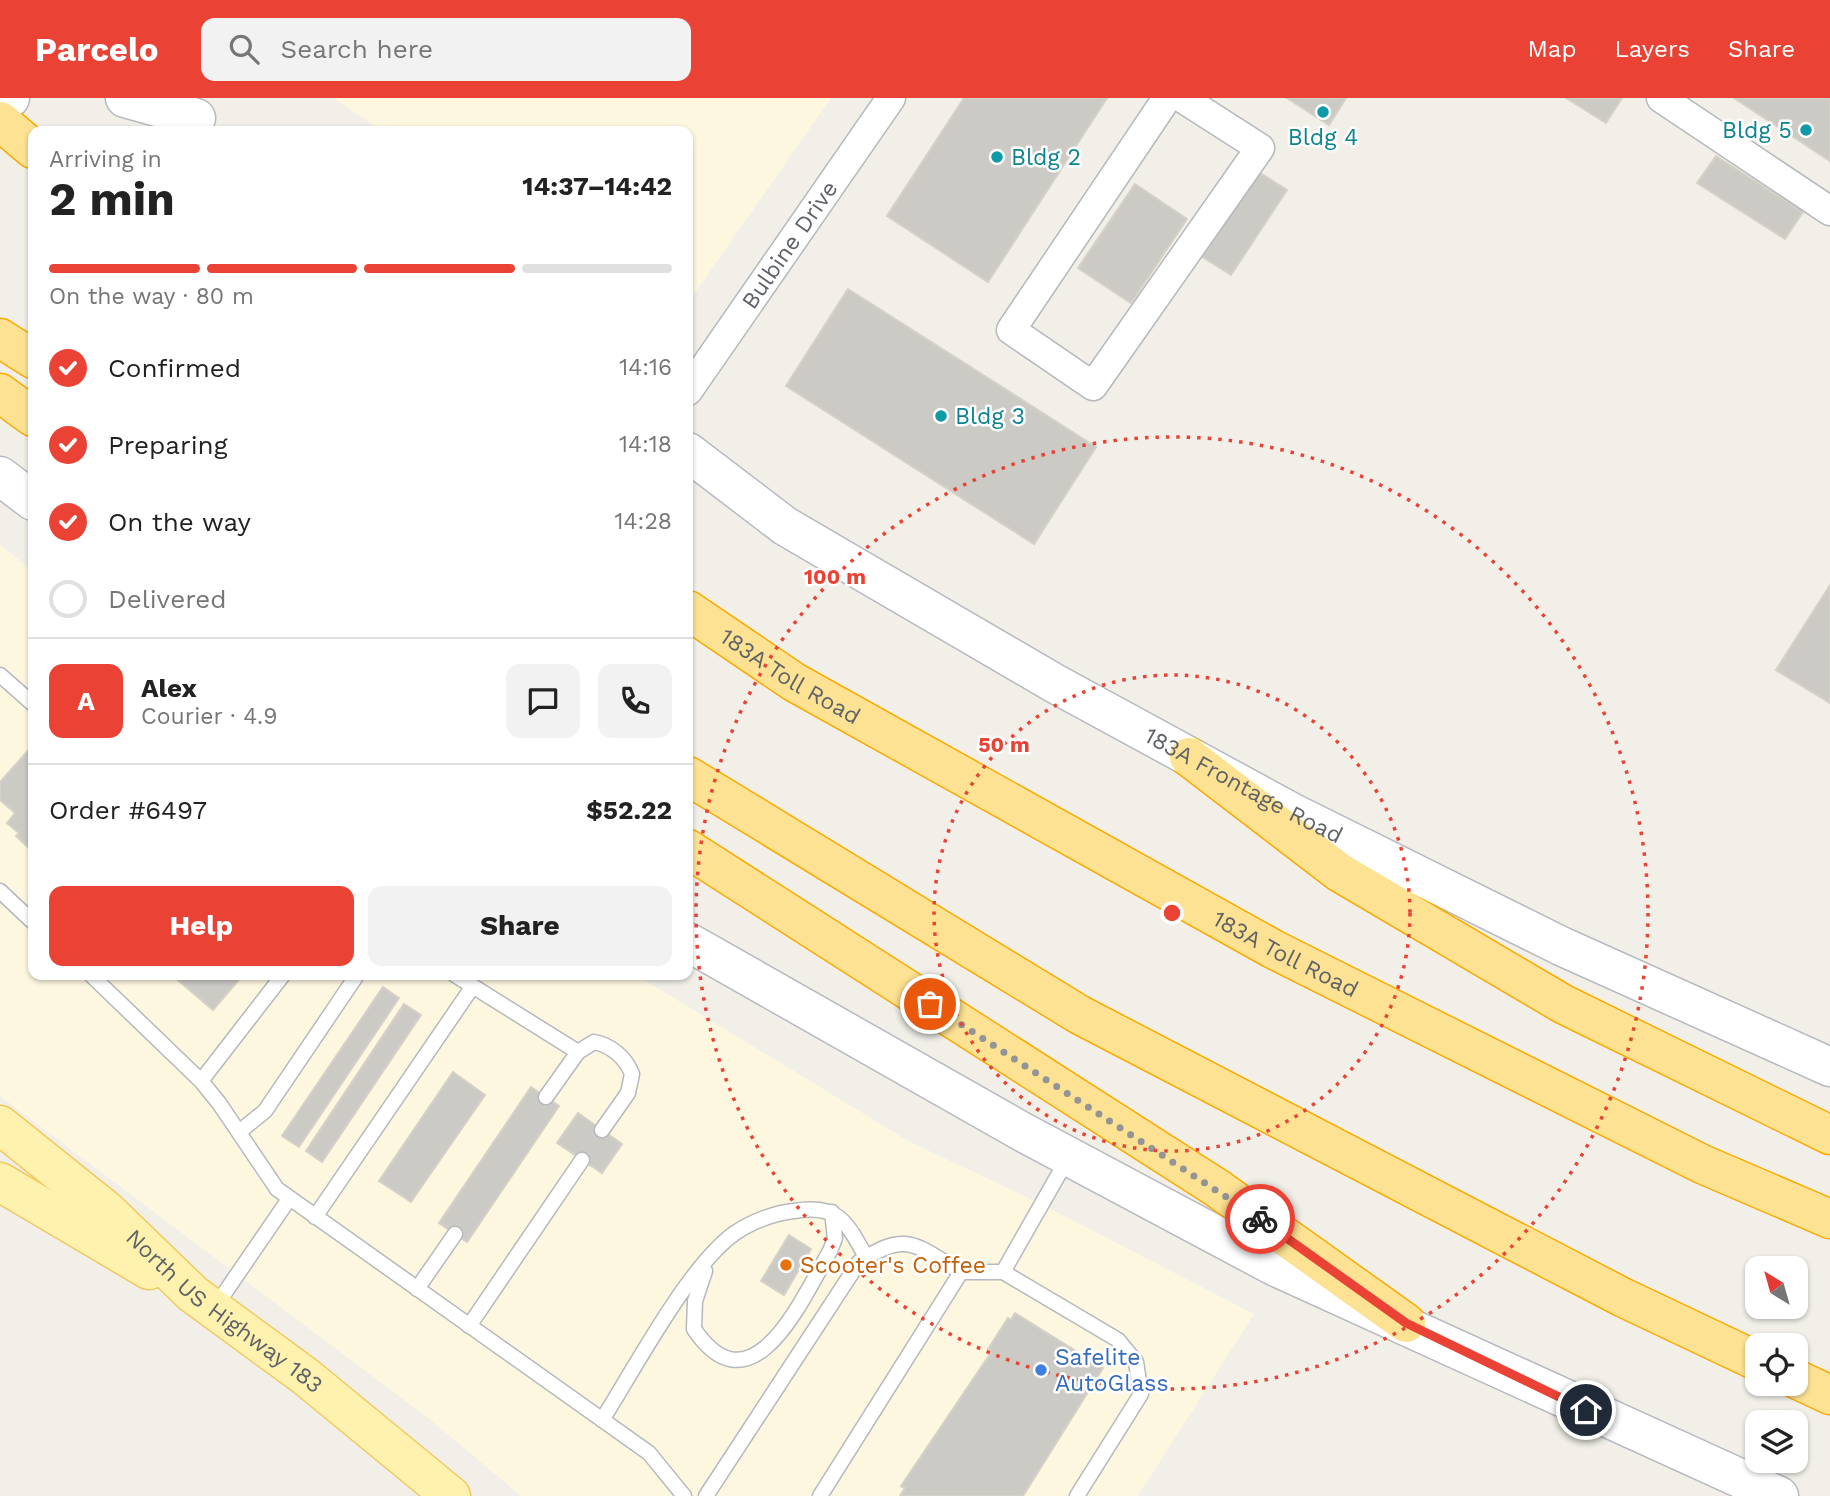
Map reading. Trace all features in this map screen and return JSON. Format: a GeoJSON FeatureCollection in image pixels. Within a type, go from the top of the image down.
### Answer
{"type":"FeatureCollection","features":[{"type":"Feature","properties":{"kind":"highway"},"geometry":{"type":"LineString","coordinates":[[0,121],[28,145]]}},
{"type":"Feature","properties":{"kind":"highway"},"geometry":{"type":"LineString","coordinates":[[0,338],[28,356]]}},
{"type":"Feature","properties":{"kind":"highway"},"geometry":{"type":"LineString","coordinates":[[0,393],[28,413]]}},
{"type":"Feature","properties":{"kind":"highway","name":"183A Toll Road"},"geometry":{"type":"LineString","coordinates":[[693,613],[794,682],[1273,949],[1702,1164],[1830,1219]]}},
{"type":"Feature","properties":{"kind":"highway"},"geometry":{"type":"LineString","coordinates":[[1189,757],[1339,872],[1552,998],[1830,1135]]}},
{"type":"Feature","properties":{"kind":"highway"},"geometry":{"type":"LineString","coordinates":[[693,779],[1080,1014],[1622,1297],[1745,1355]]}},
{"type":"Feature","properties":{"kind":"highway"},"geometry":{"type":"LineString","coordinates":[[693,852],[1217,1188],[1406,1323]]}},
{"type":"Feature","properties":{"kind":"highway"},"geometry":{"type":"LineString","coordinates":[[1808,1385],[1830,1395]]}},
{"type":"Feature","properties":{"kind":"main road"},"geometry":{"type":"LineString","coordinates":[[0,103],[10,98]]}},
{"type":"Feature","properties":{"kind":"main road"},"geometry":{"type":"LineString","coordinates":[[125,98],[193,116]]}},
{"type":"Feature","properties":{"kind":"main road","name":"183A Frontage Road"},"geometry":{"type":"LineString","coordinates":[[693,456],[785,526],[1054,683],[1189,757],[1561,946],[1830,1067]]}},
{"type":"Feature","properties":{"kind":"main road"},"geometry":{"type":"LineString","coordinates":[[0,476],[28,497]]}},
{"type":"Feature","properties":{"kind":"main road"},"geometry":{"type":"LineString","coordinates":[[693,945],[1069,1157],[1274,1266],[1406,1323],[1586,1410],[1774,1495]]}},
{"type":"Feature","properties":{"kind":"main road","name":"North US Highway 183"},"geometry":{"type":"LineString","coordinates":[[0,1125],[106,1210],[204,1301],[305,1376],[451,1496]]}},
{"type":"Feature","properties":{"kind":"main road"},"geometry":{"type":"LineString","coordinates":[[0,1182],[86,1236],[204,1301]]}},
{"type":"Feature","properties":{"kind":"street","name":"Bulbine Drive"},"geometry":{"type":"LineString","coordinates":[[693,384],[891,98]]}},
{"type":"Feature","properties":{"kind":"street"},"geometry":{"type":"LineString","coordinates":[[1167,98],[1011,330],[1093,386],[1260,148],[1182,98]]}},
{"type":"Feature","properties":{"kind":"street"},"geometry":{"type":"LineString","coordinates":[[1661,98],[1830,211]]}},
{"type":"Feature","properties":{"kind":"lane"},"geometry":{"type":"LineString","coordinates":[[2,680],[28,700]]}},
{"type":"Feature","properties":{"kind":"lane"},"geometry":{"type":"LineString","coordinates":[[0,891],[28,917]]}},
{"type":"Feature","properties":{"kind":"lane"},"geometry":{"type":"LineString","coordinates":[[99,980],[201,1081],[239,1132],[266,1175],[289,1199],[649,1453],[684,1496]]}},
{"type":"Feature","properties":{"kind":"lane"},"geometry":{"type":"LineString","coordinates":[[201,1081],[279,980]]}},
{"type":"Feature","properties":{"kind":"lane"},"geometry":{"type":"LineString","coordinates":[[239,1132],[265,1111],[355,980]]}},
{"type":"Feature","properties":{"kind":"lane"},"geometry":{"type":"LineString","coordinates":[[463,980],[578,1052]]}},
{"type":"Feature","properties":{"kind":"lane"},"geometry":{"type":"LineString","coordinates":[[315,1217],[473,986]]}},
{"type":"Feature","properties":{"kind":"lane"},"geometry":{"type":"LineString","coordinates":[[546,1097],[578,1052],[594,1042],[602,1044],[623,1058],[632,1074],[628,1093],[602,1130]]}},
{"type":"Feature","properties":{"kind":"lane"},"geometry":{"type":"LineString","coordinates":[[1003,1272],[1069,1157]]}},
{"type":"Feature","properties":{"kind":"lane"},"geometry":{"type":"LineString","coordinates":[[468,1326],[582,1160]]}},
{"type":"Feature","properties":{"kind":"lane"},"geometry":{"type":"LineString","coordinates":[[204,1301],[289,1199]]}},
{"type":"Feature","properties":{"kind":"lane"},"geometry":{"type":"LineString","coordinates":[[602,1420],[681,1295],[710,1256],[734,1234],[768,1217],[817,1207],[832,1212],[852,1232],[866,1257]]}},
{"type":"Feature","properties":{"kind":"lane"},"geometry":{"type":"LineString","coordinates":[[721,1246],[705,1272],[698,1292],[694,1329],[717,1356],[734,1362],[747,1359],[780,1334],[830,1251],[835,1238],[832,1212]]}},
{"type":"Feature","properties":{"kind":"lane"},"geometry":{"type":"LineString","coordinates":[[417,1289],[455,1234]]}},
{"type":"Feature","properties":{"kind":"lane"},"geometry":{"type":"LineString","coordinates":[[706,1496],[859,1262],[883,1246],[910,1242],[961,1272],[1003,1272],[1118,1340],[1136,1362],[1141,1394],[1077,1496]]}},
{"type":"Feature","properties":{"kind":"lane"},"geometry":{"type":"LineString","coordinates":[[820,1496],[961,1272]]}},
{"type":"Feature","properties":{"kind":"shaded area"},"geometry":{"type":"Polygon","coordinates":[[[334,98],[831,98],[693,296],[693,126],[375,126],[334,98]]]}},
{"type":"Feature","properties":{"kind":"shaded area"},"geometry":{"type":"Polygon","coordinates":[[[0,545],[28,567],[28,980],[644,980],[910,1142],[1041,1204],[1254,1314],[1138,1496],[521,1496],[432,1421],[0,1096],[0,545]]]}},
{"type":"Feature","properties":{"kind":"building","name":"Bldg 2"},"geometry":{"type":"Polygon","coordinates":[[[964,98],[1107,98],[988,282],[887,216],[964,98]]]}},
{"type":"Feature","properties":{"kind":"building","name":"Bldg 4"},"geometry":{"type":"Polygon","coordinates":[[[1287,98],[1346,98],[1329,125],[1287,98]]]}},
{"type":"Feature","properties":{"kind":"building"},"geometry":{"type":"Polygon","coordinates":[[[1566,98],[1622,98],[1606,123],[1566,98]]]}},
{"type":"Feature","properties":{"kind":"building","name":"Bldg 5"},"geometry":{"type":"Polygon","coordinates":[[[1734,98],[1830,98],[1830,161],[1734,98]]]}},
{"type":"Feature","properties":{"kind":"building"},"geometry":{"type":"Polygon","coordinates":[[[1716,156],[1803,212],[1785,239],[1697,183],[1716,156]]]}},
{"type":"Feature","properties":{"kind":"building"},"geometry":{"type":"Polygon","coordinates":[[[1257,171],[1287,190],[1231,275],[1201,256],[1257,171]]]}},
{"type":"Feature","properties":{"kind":"building"},"geometry":{"type":"Polygon","coordinates":[[[1135,184],[1187,219],[1131,303],[1078,268],[1135,184]]]}},
{"type":"Feature","properties":{"kind":"building","name":"Bldg 3"},"geometry":{"type":"Polygon","coordinates":[[[848,289],[1096,447],[1034,544],[786,386],[848,289]]]}},
{"type":"Feature","properties":{"kind":"building"},"geometry":{"type":"Polygon","coordinates":[[[1830,585],[1830,703],[1776,670],[1830,585]]]}},
{"type":"Feature","properties":{"kind":"building"},"geometry":{"type":"Polygon","coordinates":[[[28,751],[28,847],[16,836],[19,833],[7,823],[15,813],[0,800],[0,782],[28,751]]]}},
{"type":"Feature","properties":{"kind":"building"},"geometry":{"type":"Polygon","coordinates":[[[178,980],[239,980],[213,1010],[178,980]]]}},
{"type":"Feature","properties":{"kind":"building"},"geometry":{"type":"Polygon","coordinates":[[[383,987],[399,998],[299,1147],[282,1136],[383,987]]]}},
{"type":"Feature","properties":{"kind":"building"},"geometry":{"type":"Polygon","coordinates":[[[404,1004],[421,1015],[322,1162],[306,1151],[404,1004]]]}},
{"type":"Feature","properties":{"kind":"building"},"geometry":{"type":"Polygon","coordinates":[[[453,1072],[485,1095],[411,1202],[379,1181],[453,1072]]]}},
{"type":"Feature","properties":{"kind":"building"},"geometry":{"type":"Polygon","coordinates":[[[531,1087],[559,1106],[467,1242],[439,1223],[531,1087]]]}},
{"type":"Feature","properties":{"kind":"building"},"geometry":{"type":"Polygon","coordinates":[[[578,1113],[622,1144],[602,1173],[557,1143],[578,1113]]]}},
{"type":"Feature","properties":{"kind":"building","name":"Scooter's Coffee"},"geometry":{"type":"Polygon","coordinates":[[[789,1235],[811,1249],[784,1295],[761,1281],[789,1235]]]}},
{"type":"Feature","properties":{"kind":"building"},"geometry":{"type":"Polygon","coordinates":[[[1015,1313],[1103,1368],[1023,1496],[900,1496],[905,1488],[901,1486],[992,1351],[988,1349],[1008,1318],[1011,1320],[1015,1313]]]}},
{"type":"Feature","properties":{"kind":"way so far"},"geometry":{"type":"LineString","coordinates":[[930,1004],[1217,1188],[1260,1219]]}},
{"type":"Feature","properties":{"kind":"place","name":"Bldg 4"},"geometry":{"type":"Point","coordinates":[1323,112]}},
{"type":"Feature","properties":{"kind":"place","name":"Bldg 5"},"geometry":{"type":"Point","coordinates":[1806,130]}},
{"type":"Feature","properties":{"kind":"place","name":"Bldg 2"},"geometry":{"type":"Point","coordinates":[997,157]}},
{"type":"Feature","properties":{"kind":"place","name":"Bldg 3"},"geometry":{"type":"Point","coordinates":[941,416]}},
{"type":"Feature","properties":{"kind":"place","name":"Scooter's Coffee"},"geometry":{"type":"Point","coordinates":[786,1265]}},
{"type":"Feature","properties":{"kind":"place","name":"Safelite AutoGlass"},"geometry":{"type":"Point","coordinates":[1041,1370]}},
{"type":"Feature","properties":{"kind":"route"},"geometry":{"type":"LineString","coordinates":[[1260,1219],[1406,1323],[1586,1410]]}}]}
